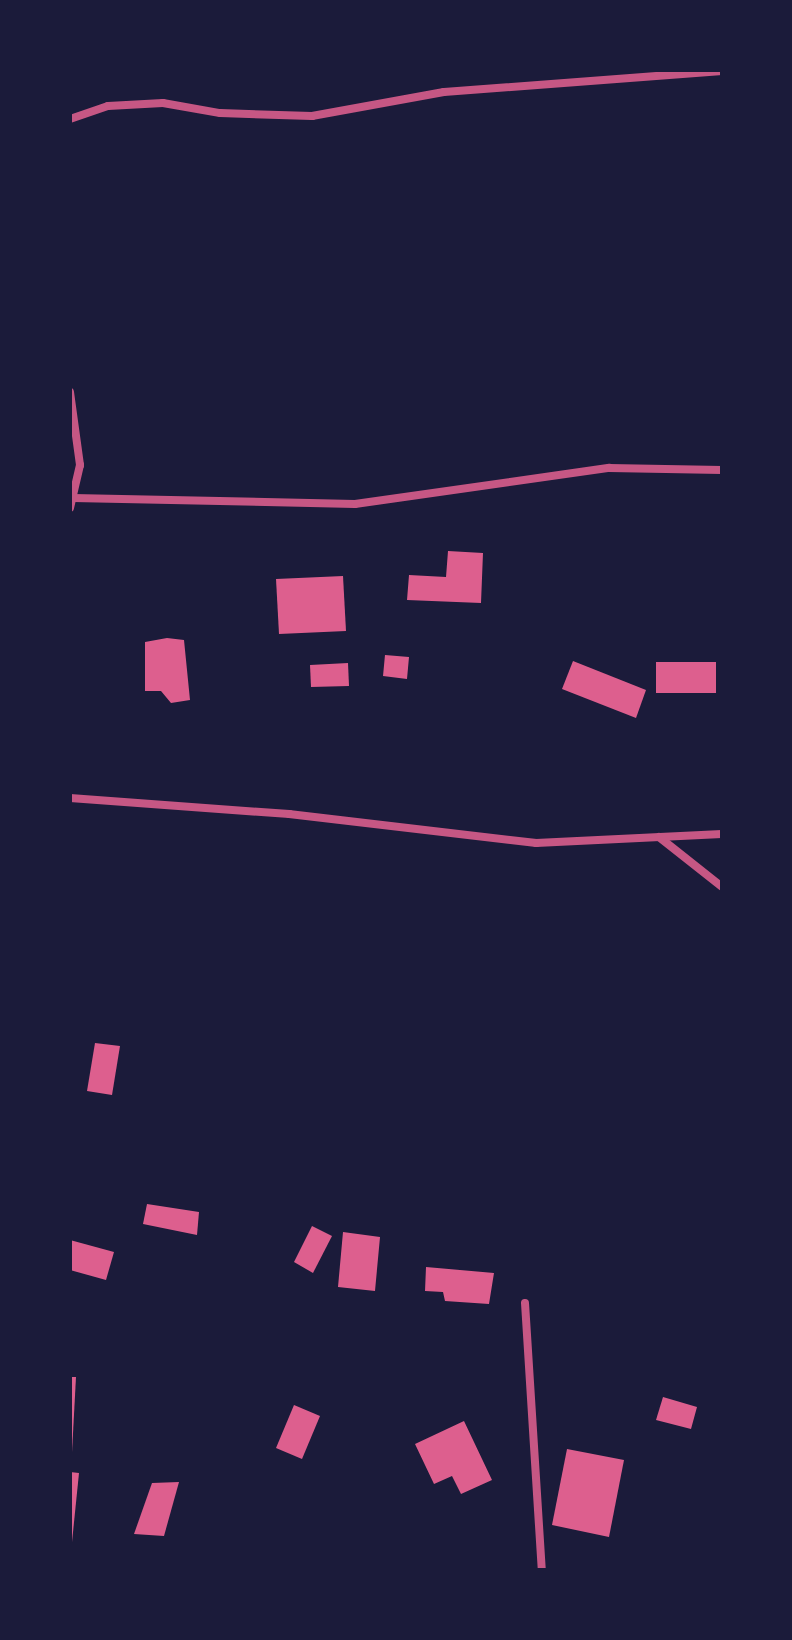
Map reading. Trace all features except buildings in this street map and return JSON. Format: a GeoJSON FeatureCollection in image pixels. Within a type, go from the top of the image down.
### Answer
{"type":"FeatureCollection","features":[{"type":"Feature","properties":{"kind":"street"},"geometry":{"type":"LineString","coordinates":[[70,119],[108,106],[163,103],[220,113],[312,116],[444,92],[722,71]]}},
{"type":"Feature","properties":{"kind":"street"},"geometry":{"type":"LineString","coordinates":[[70,392],[80,465],[72,503],[355,504],[609,468],[722,470]]}},
{"type":"Feature","properties":{"kind":"street"},"geometry":{"type":"LineString","coordinates":[[70,798],[289,814],[536,843],[722,834]]}},
{"type":"Feature","properties":{"kind":"street"},"geometry":{"type":"LineString","coordinates":[[658,837],[722,887]]}},
{"type":"Feature","properties":{"kind":"street"},"geometry":{"type":"LineString","coordinates":[[525,1303],[542,1570]]}}]}
